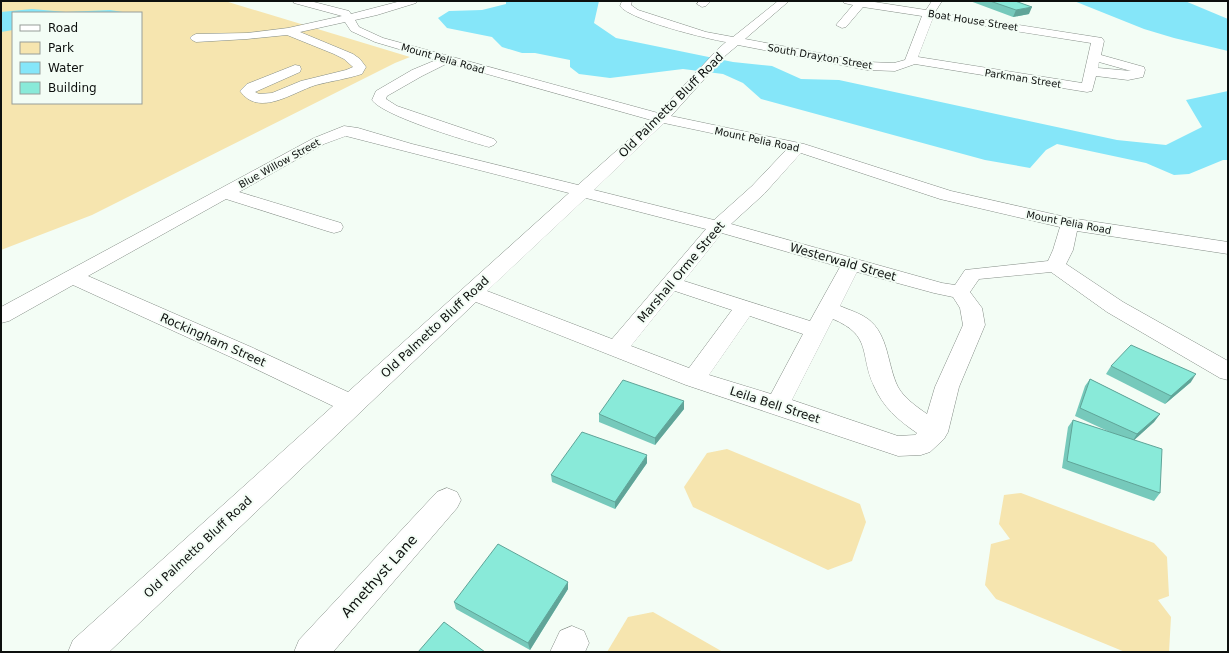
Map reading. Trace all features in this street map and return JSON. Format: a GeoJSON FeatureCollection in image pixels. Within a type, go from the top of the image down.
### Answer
{"type":"FeatureCollection","features":[{"type":"Feature","properties":{"kind":"street","name":"Mount Pelia Road"},"geometry":{"type":"LineString","coordinates":[[298,1],[345,13],[355,29],[379,40],[661,118],[798,147],[946,195],[1070,224],[1228,248]]}},
{"type":"Feature","properties":{"kind":"street"},"geometry":{"type":"LineString","coordinates":[[196,38],[247,36],[288,31],[373,13],[412,1]]}},
{"type":"Feature","properties":{"kind":"street","name":"South Drayton Street"},"geometry":{"type":"LineString","coordinates":[[627,1],[625,6],[641,14],[704,35],[806,53],[867,66],[895,67],[910,62],[911,60]]}},
{"type":"Feature","properties":{"kind":"street","name":"Old Palmetto Bluff Road"},"geometry":{"type":"LineString","coordinates":[[85,652],[661,118],[722,52],[784,1]]}},
{"type":"Feature","properties":{"kind":"street","name":"Boat House Street"},"geometry":{"type":"LineString","coordinates":[[848,1],[1098,41]]}},
{"type":"Feature","properties":{"kind":"street"},"geometry":{"type":"LineString","coordinates":[[911,60],[929,13],[937,1]]}},
{"type":"Feature","properties":{"kind":"street"},"geometry":{"type":"LineString","coordinates":[[842,25],[861,2]]}},
{"type":"Feature","properties":{"kind":"street"},"geometry":{"type":"LineString","coordinates":[[288,31],[300,37],[329,46],[355,60],[360,67],[357,71],[305,85],[283,95],[260,98],[252,97],[248,94],[247,91],[252,87],[295,69]]}},
{"type":"Feature","properties":{"kind":"street","name":"Parkman Street"},"geometry":{"type":"LineString","coordinates":[[911,60],[1087,88],[1098,41]]}},
{"type":"Feature","properties":{"kind":"street"},"geometry":{"type":"LineString","coordinates":[[1091,71],[1128,76],[1138,74],[1139,70],[1094,57]]}},
{"type":"Feature","properties":{"kind":"street"},"geometry":{"type":"LineString","coordinates":[[447,60],[416,73],[381,94],[379,100],[392,109],[407,116],[489,142]]}},
{"type":"Feature","properties":{"kind":"street","name":"Blue Willow Street"},"geometry":{"type":"LineString","coordinates":[[1,316],[319,141],[344,131],[358,132],[406,147],[581,192]]}},
{"type":"Feature","properties":{"kind":"street","name":"Marshall Orme Street"},"geometry":{"type":"LineString","coordinates":[[617,348],[718,226],[758,190],[798,147]]}},
{"type":"Feature","properties":{"kind":"street","name":"Westerwald Street"},"geometry":{"type":"LineString","coordinates":[[581,192],[718,226],[941,289],[960,292]]}},
{"type":"Feature","properties":{"kind":"street"},"geometry":{"type":"LineString","coordinates":[[225,193],[334,227]]}},
{"type":"Feature","properties":{"kind":"street"},"geometry":{"type":"LineString","coordinates":[[1055,266],[1063,250],[1070,224]]}},
{"type":"Feature","properties":{"kind":"street"},"geometry":{"type":"LineString","coordinates":[[778,405],[851,264]]}},
{"type":"Feature","properties":{"kind":"street"},"geometry":{"type":"LineString","coordinates":[[828,309],[861,325],[864,328],[873,343],[878,364],[889,393],[908,414],[935,432],[947,387],[974,325],[971,308],[960,292],[972,274],[1055,266],[1115,307],[1228,372]]}},
{"type":"Feature","properties":{"kind":"street","name":"Rockingham Street"},"geometry":{"type":"LineString","coordinates":[[73,277],[243,352],[352,405]]}},
{"type":"Feature","properties":{"kind":"street"},"geometry":{"type":"LineString","coordinates":[[670,283],[817,331]]}},
{"type":"Feature","properties":{"kind":"street","name":"Leila Bell Street"},"geometry":{"type":"LineString","coordinates":[[472,293],[694,379],[778,405],[898,446],[921,445],[935,432]]}},
{"type":"Feature","properties":{"kind":"street"},"geometry":{"type":"LineString","coordinates":[[694,379],[745,307]]}},
{"type":"Feature","properties":{"kind":"street","name":"Amethyst Lane"},"geometry":{"type":"LineString","coordinates":[[311,652],[447,500]]}},
{"type":"Feature","properties":{"kind":"green space"},"geometry":{"type":"Polygon","coordinates":[[[1,1],[225,1],[410,57],[395,63],[92,215],[1,250],[1,1]]]}},
{"type":"Feature","properties":{"kind":"green space"},"geometry":{"type":"Polygon","coordinates":[[[727,449],[860,504],[866,522],[852,561],[828,570],[693,507],[684,487],[707,453],[727,449]]]}},
{"type":"Feature","properties":{"kind":"green space"},"geometry":{"type":"Polygon","coordinates":[[[1021,493],[1154,543],[1167,557],[1169,596],[1158,600],[1171,617],[1169,652],[1125,652],[996,599],[985,585],[991,544],[1010,539],[999,524],[1004,495],[1021,493]]]}},
{"type":"Feature","properties":{"kind":"green space"},"geometry":{"type":"Polygon","coordinates":[[[653,612],[723,652],[607,652],[628,617],[653,612]]]}},
{"type":"Feature","properties":{"kind":"water"},"geometry":{"type":"Polygon","coordinates":[[[506,1],[599,1],[594,23],[616,38],[733,62],[772,66],[801,79],[839,80],[1117,140],[1166,145],[1202,127],[1186,100],[1228,91],[1228,160],[1223,160],[1189,174],[1174,175],[1146,163],[1057,144],[1046,150],[1030,168],[985,160],[761,99],[743,83],[723,74],[683,69],[610,78],[579,74],[570,67],[570,60],[535,53],[522,53],[502,47],[492,37],[447,28],[438,18],[449,11],[482,10],[506,4],[506,1]]]}},
{"type":"Feature","properties":{"kind":"water"},"geometry":{"type":"Polygon","coordinates":[[[1074,1],[1185,1],[1228,19],[1228,51],[1144,29],[1074,1]]]}},
{"type":"Feature","properties":{"kind":"water"},"geometry":{"type":"Polygon","coordinates":[[[32,9],[66,12],[12,12],[12,30],[1,32],[1,12],[32,9]]]}},
{"type":"Feature","properties":{"kind":"water"},"geometry":{"type":"Polygon","coordinates":[[[110,10],[123,12],[66,12],[110,10]]]}},
{"type":"Feature","properties":{"kind":"building"},"geometry":{"type":"Polygon","coordinates":[[[990,1],[1015,1],[1032,7],[1016,10],[990,1]]]}},
{"type":"Feature","properties":{"kind":"building"},"geometry":{"type":"Polygon","coordinates":[[[1131,345],[1196,374],[1171,396],[1111,366],[1131,345]]]}},
{"type":"Feature","properties":{"kind":"building"},"geometry":{"type":"Polygon","coordinates":[[[1090,379],[1160,414],[1137,434],[1080,408],[1090,379]]]}},
{"type":"Feature","properties":{"kind":"building"},"geometry":{"type":"Polygon","coordinates":[[[623,380],[684,401],[655,438],[599,414],[623,380]]]}},
{"type":"Feature","properties":{"kind":"building"},"geometry":{"type":"Polygon","coordinates":[[[1073,420],[1162,449],[1160,493],[1067,461],[1073,420]]]}},
{"type":"Feature","properties":{"kind":"building"},"geometry":{"type":"Polygon","coordinates":[[[582,432],[647,455],[615,502],[551,475],[582,432]]]}},
{"type":"Feature","properties":{"kind":"building"},"geometry":{"type":"Polygon","coordinates":[[[498,544],[568,582],[528,643],[454,602],[498,544]]]}},
{"type":"Feature","properties":{"kind":"building"},"geometry":{"type":"Polygon","coordinates":[[[444,622],[485,652],[418,652],[444,622]]]}}]}
